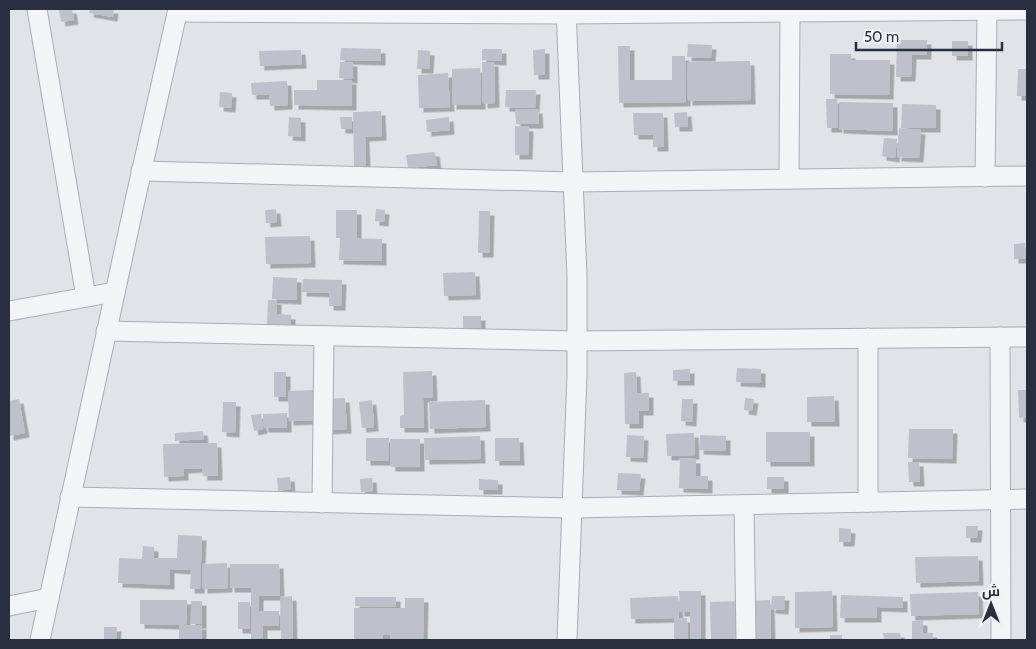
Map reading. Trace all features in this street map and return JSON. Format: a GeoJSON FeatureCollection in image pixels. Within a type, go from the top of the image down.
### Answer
{"type":"FeatureCollection","features":[{"type":"Feature","properties":{"kind":"street"},"geometry":{"type":"LineString","coordinates":[[37,9],[86,297]]}},
{"type":"Feature","properties":{"kind":"street"},"geometry":{"type":"LineString","coordinates":[[40,640],[106,331],[178,10],[790,12],[1027,10]]}},
{"type":"Feature","properties":{"kind":"street"},"geometry":{"type":"LineString","coordinates":[[986,177],[987,10]]}},
{"type":"Feature","properties":{"kind":"street"},"geometry":{"type":"LineString","coordinates":[[566,12],[577,276],[577,341],[568,640]]}},
{"type":"Feature","properties":{"kind":"street"},"geometry":{"type":"LineString","coordinates":[[789,179],[790,12]]}},
{"type":"Feature","properties":{"kind":"street"},"geometry":{"type":"LineString","coordinates":[[142,171],[573,182],[1027,176]]}},
{"type":"Feature","properties":{"kind":"street"},"geometry":{"type":"LineString","coordinates":[[9,311],[115,292]]}},
{"type":"Feature","properties":{"kind":"street"},"geometry":{"type":"LineString","coordinates":[[106,331],[577,341],[1027,337]]}},
{"type":"Feature","properties":{"kind":"street"},"geometry":{"type":"LineString","coordinates":[[322,503],[324,336]]}},
{"type":"Feature","properties":{"kind":"street"},"geometry":{"type":"LineString","coordinates":[[1000,337],[1001,640]]}},
{"type":"Feature","properties":{"kind":"street"},"geometry":{"type":"LineString","coordinates":[[868,338],[868,502]]}},
{"type":"Feature","properties":{"kind":"street"},"geometry":{"type":"LineString","coordinates":[[70,497],[572,508],[1027,499]]}},
{"type":"Feature","properties":{"kind":"street"},"geometry":{"type":"LineString","coordinates":[[744,505],[746,640]]}},
{"type":"Feature","properties":{"kind":"street"},"geometry":{"type":"LineString","coordinates":[[9,606],[49,598]]}},
{"type":"Feature","properties":{"kind":"building"},"geometry":{"type":"Polygon","coordinates":[[[72,9],[74,20],[61,22],[59,10],[72,9]]]}},
{"type":"Feature","properties":{"kind":"building"},"geometry":{"type":"Polygon","coordinates":[[[90,9],[114,9],[113,17],[89,13],[90,9]]]}},
{"type":"Feature","properties":{"kind":"building"},"geometry":{"type":"Polygon","coordinates":[[[897,40],[927,40],[927,55],[912,55],[911,77],[896,77],[897,40]]]}},
{"type":"Feature","properties":{"kind":"building"},"geometry":{"type":"Polygon","coordinates":[[[952,41],[968,41],[968,56],[952,56],[952,41]]]}},
{"type":"Feature","properties":{"kind":"building"},"geometry":{"type":"Polygon","coordinates":[[[688,44],[712,45],[711,58],[687,57],[688,44]]]}},
{"type":"Feature","properties":{"kind":"building"},"geometry":{"type":"Polygon","coordinates":[[[618,46],[630,46],[630,80],[672,80],[672,56],[685,56],[686,102],[619,103],[618,46]]]}},
{"type":"Feature","properties":{"kind":"building"},"geometry":{"type":"Polygon","coordinates":[[[341,48],[381,49],[381,61],[340,60],[341,48]]]}},
{"type":"Feature","properties":{"kind":"building"},"geometry":{"type":"Polygon","coordinates":[[[482,49],[502,49],[502,61],[482,60],[482,49]]]}},
{"type":"Feature","properties":{"kind":"building"},"geometry":{"type":"Polygon","coordinates":[[[545,49],[545,75],[534,75],[533,50],[545,49]]]}},
{"type":"Feature","properties":{"kind":"building"},"geometry":{"type":"Polygon","coordinates":[[[301,50],[302,64],[260,66],[259,51],[301,50]]]}},
{"type":"Feature","properties":{"kind":"building"},"geometry":{"type":"Polygon","coordinates":[[[418,50],[430,51],[429,69],[417,69],[418,50]]]}},
{"type":"Feature","properties":{"kind":"building"},"geometry":{"type":"Polygon","coordinates":[[[830,54],[851,54],[851,60],[890,60],[889,95],[830,94],[830,54]]]}},
{"type":"Feature","properties":{"kind":"building"},"geometry":{"type":"Polygon","coordinates":[[[750,61],[751,100],[688,101],[687,62],[750,61]]]}},
{"type":"Feature","properties":{"kind":"building"},"geometry":{"type":"Polygon","coordinates":[[[340,62],[353,62],[353,79],[339,78],[340,62]]]}},
{"type":"Feature","properties":{"kind":"building"},"geometry":{"type":"Polygon","coordinates":[[[482,62],[494,62],[495,103],[483,104],[482,62]]]}},
{"type":"Feature","properties":{"kind":"building"},"geometry":{"type":"Polygon","coordinates":[[[480,68],[481,105],[452,105],[452,69],[480,68]]]}},
{"type":"Feature","properties":{"kind":"building"},"geometry":{"type":"Polygon","coordinates":[[[1018,69],[1027,69],[1027,96],[1017,96],[1018,69]]]}},
{"type":"Feature","properties":{"kind":"building"},"geometry":{"type":"Polygon","coordinates":[[[448,73],[450,107],[419,108],[418,75],[448,73]]]}},
{"type":"Feature","properties":{"kind":"building"},"geometry":{"type":"Polygon","coordinates":[[[317,80],[352,80],[352,106],[294,105],[294,90],[317,90],[317,80]]]}},
{"type":"Feature","properties":{"kind":"building"},"geometry":{"type":"Polygon","coordinates":[[[287,81],[288,105],[270,106],[269,95],[252,95],[251,83],[287,81]]]}},
{"type":"Feature","properties":{"kind":"building"},"geometry":{"type":"Polygon","coordinates":[[[506,90],[536,90],[535,108],[505,107],[506,90]]]}},
{"type":"Feature","properties":{"kind":"building"},"geometry":{"type":"Polygon","coordinates":[[[220,92],[232,93],[231,108],[219,107],[220,92]]]}},
{"type":"Feature","properties":{"kind":"building"},"geometry":{"type":"Polygon","coordinates":[[[826,99],[837,99],[838,128],[827,128],[826,99]]]}},
{"type":"Feature","properties":{"kind":"building"},"geometry":{"type":"Polygon","coordinates":[[[839,102],[893,103],[893,131],[839,129],[839,102]]]}},
{"type":"Feature","properties":{"kind":"building"},"geometry":{"type":"Polygon","coordinates":[[[902,104],[936,105],[936,128],[901,128],[902,104]]]}},
{"type":"Feature","properties":{"kind":"building"},"geometry":{"type":"Polygon","coordinates":[[[538,109],[539,124],[516,124],[515,110],[538,109]]]}},
{"type":"Feature","properties":{"kind":"building"},"geometry":{"type":"Polygon","coordinates":[[[381,111],[382,136],[365,137],[366,166],[354,166],[353,112],[381,111]]]}},
{"type":"Feature","properties":{"kind":"building"},"geometry":{"type":"Polygon","coordinates":[[[687,112],[688,127],[675,127],[674,113],[687,112]]]}},
{"type":"Feature","properties":{"kind":"building"},"geometry":{"type":"Polygon","coordinates":[[[633,113],[663,113],[664,147],[653,147],[653,135],[634,135],[633,113]]]}},
{"type":"Feature","properties":{"kind":"building"},"geometry":{"type":"Polygon","coordinates":[[[289,117],[301,118],[301,137],[288,136],[289,117]]]}},
{"type":"Feature","properties":{"kind":"building"},"geometry":{"type":"Polygon","coordinates":[[[340,117],[352,117],[352,129],[341,129],[340,117]]]}},
{"type":"Feature","properties":{"kind":"building"},"geometry":{"type":"Polygon","coordinates":[[[449,117],[450,130],[427,132],[426,120],[449,117]]]}},
{"type":"Feature","properties":{"kind":"building"},"geometry":{"type":"Polygon","coordinates":[[[515,126],[529,127],[528,155],[515,155],[515,126]]]}},
{"type":"Feature","properties":{"kind":"building"},"geometry":{"type":"Polygon","coordinates":[[[899,128],[921,130],[919,158],[897,157],[899,128]]]}},
{"type":"Feature","properties":{"kind":"building"},"geometry":{"type":"Polygon","coordinates":[[[884,138],[897,139],[895,158],[882,156],[884,138]]]}},
{"type":"Feature","properties":{"kind":"building"},"geometry":{"type":"Polygon","coordinates":[[[435,152],[437,165],[408,168],[406,155],[435,152]]]}},
{"type":"Feature","properties":{"kind":"building"},"geometry":{"type":"Polygon","coordinates":[[[276,209],[277,222],[266,223],[265,210],[276,209]]]}},
{"type":"Feature","properties":{"kind":"building"},"geometry":{"type":"Polygon","coordinates":[[[376,209],[385,210],[384,222],[375,221],[376,209]]]}},
{"type":"Feature","properties":{"kind":"building"},"geometry":{"type":"Polygon","coordinates":[[[336,210],[357,210],[357,238],[344,238],[382,239],[382,261],[339,260],[340,238],[336,238],[336,210]]]}},
{"type":"Feature","properties":{"kind":"building"},"geometry":{"type":"Polygon","coordinates":[[[479,211],[490,211],[489,253],[478,253],[479,211]]]}},
{"type":"Feature","properties":{"kind":"building"},"geometry":{"type":"Polygon","coordinates":[[[310,236],[311,263],[266,264],[265,237],[310,236]]]}},
{"type":"Feature","properties":{"kind":"building"},"geometry":{"type":"Polygon","coordinates":[[[1025,243],[1026,259],[1014,259],[1014,244],[1025,243]]]}},
{"type":"Feature","properties":{"kind":"building"},"geometry":{"type":"Polygon","coordinates":[[[475,272],[476,295],[444,296],[443,273],[475,272]]]}},
{"type":"Feature","properties":{"kind":"building"},"geometry":{"type":"Polygon","coordinates":[[[273,277],[297,278],[297,300],[272,299],[273,277]]]}},
{"type":"Feature","properties":{"kind":"building"},"geometry":{"type":"Polygon","coordinates":[[[303,279],[342,280],[341,306],[329,306],[329,293],[302,292],[303,279]]]}},
{"type":"Feature","properties":{"kind":"building"},"geometry":{"type":"Polygon","coordinates":[[[268,300],[277,300],[277,314],[291,315],[291,327],[267,326],[268,300]]]}},
{"type":"Feature","properties":{"kind":"building"},"geometry":{"type":"Polygon","coordinates":[[[463,316],[481,316],[481,328],[463,328],[463,316]]]}},
{"type":"Feature","properties":{"kind":"building"},"geometry":{"type":"Polygon","coordinates":[[[737,368],[761,369],[761,383],[736,382],[737,368]]]}},
{"type":"Feature","properties":{"kind":"building"},"geometry":{"type":"Polygon","coordinates":[[[690,369],[690,381],[673,381],[673,370],[690,369]]]}},
{"type":"Feature","properties":{"kind":"building"},"geometry":{"type":"Polygon","coordinates":[[[432,371],[433,397],[423,398],[424,428],[400,428],[400,416],[404,415],[403,372],[432,371]]]}},
{"type":"Feature","properties":{"kind":"building"},"geometry":{"type":"Polygon","coordinates":[[[274,372],[286,372],[286,397],[274,397],[274,372]]]}},
{"type":"Feature","properties":{"kind":"building"},"geometry":{"type":"Polygon","coordinates":[[[636,372],[637,393],[649,393],[649,411],[639,411],[639,424],[625,424],[624,373],[636,372]]]}},
{"type":"Feature","properties":{"kind":"building"},"geometry":{"type":"Polygon","coordinates":[[[315,390],[316,420],[289,421],[288,391],[315,390]]]}},
{"type":"Feature","properties":{"kind":"building"},"geometry":{"type":"Polygon","coordinates":[[[1018,390],[1027,390],[1027,417],[1019,418],[1018,390]]]}},
{"type":"Feature","properties":{"kind":"building"},"geometry":{"type":"Polygon","coordinates":[[[834,396],[835,422],[807,422],[807,397],[834,396]]]}},
{"type":"Feature","properties":{"kind":"building"},"geometry":{"type":"Polygon","coordinates":[[[345,398],[347,429],[323,430],[322,399],[345,398]]]}},
{"type":"Feature","properties":{"kind":"building"},"geometry":{"type":"Polygon","coordinates":[[[745,398],[754,399],[752,411],[744,410],[745,398]]]}},
{"type":"Feature","properties":{"kind":"building"},"geometry":{"type":"Polygon","coordinates":[[[19,399],[25,433],[9,436],[9,401],[19,399]]]}},
{"type":"Feature","properties":{"kind":"building"},"geometry":{"type":"Polygon","coordinates":[[[682,399],[693,399],[692,422],[681,421],[682,399]]]}},
{"type":"Feature","properties":{"kind":"building"},"geometry":{"type":"Polygon","coordinates":[[[372,400],[374,427],[362,428],[359,402],[372,400]]]}},
{"type":"Feature","properties":{"kind":"building"},"geometry":{"type":"Polygon","coordinates":[[[485,400],[486,427],[430,429],[429,402],[485,400]]]}},
{"type":"Feature","properties":{"kind":"building"},"geometry":{"type":"Polygon","coordinates":[[[223,402],[236,402],[235,433],[222,432],[223,402]]]}},
{"type":"Feature","properties":{"kind":"building"},"geometry":{"type":"Polygon","coordinates":[[[287,413],[287,428],[264,428],[263,414],[287,413]]]}},
{"type":"Feature","properties":{"kind":"building"},"geometry":{"type":"Polygon","coordinates":[[[261,414],[263,429],[254,431],[251,415],[261,414]]]}},
{"type":"Feature","properties":{"kind":"building"},"geometry":{"type":"Polygon","coordinates":[[[909,429],[953,429],[952,459],[908,458],[909,429]]]}},
{"type":"Feature","properties":{"kind":"building"},"geometry":{"type":"Polygon","coordinates":[[[203,431],[204,439],[175,441],[175,433],[203,431]]]}},
{"type":"Feature","properties":{"kind":"building"},"geometry":{"type":"Polygon","coordinates":[[[766,432],[810,432],[810,462],[766,462],[766,432]]]}},
{"type":"Feature","properties":{"kind":"building"},"geometry":{"type":"Polygon","coordinates":[[[694,433],[695,455],[667,456],[666,434],[694,433]]]}},
{"type":"Feature","properties":{"kind":"building"},"geometry":{"type":"Polygon","coordinates":[[[627,435],[644,436],[643,458],[626,457],[627,435]]]}},
{"type":"Feature","properties":{"kind":"building"},"geometry":{"type":"Polygon","coordinates":[[[700,435],[726,436],[726,451],[699,450],[700,435]]]}},
{"type":"Feature","properties":{"kind":"building"},"geometry":{"type":"Polygon","coordinates":[[[480,436],[481,459],[425,460],[424,438],[480,436]]]}},
{"type":"Feature","properties":{"kind":"building"},"geometry":{"type":"Polygon","coordinates":[[[366,438],[389,438],[388,461],[366,461],[366,438]]]}},
{"type":"Feature","properties":{"kind":"building"},"geometry":{"type":"Polygon","coordinates":[[[495,438],[519,438],[520,461],[495,461],[495,438]]]}},
{"type":"Feature","properties":{"kind":"building"},"geometry":{"type":"Polygon","coordinates":[[[390,439],[420,439],[420,467],[391,467],[390,439]]]}},
{"type":"Feature","properties":{"kind":"building"},"geometry":{"type":"Polygon","coordinates":[[[217,443],[218,476],[203,476],[202,468],[184,469],[184,476],[164,477],[163,444],[217,443]]]}},
{"type":"Feature","properties":{"kind":"building"},"geometry":{"type":"Polygon","coordinates":[[[680,458],[696,459],[696,476],[708,476],[708,489],[679,488],[680,458]]]}},
{"type":"Feature","properties":{"kind":"building"},"geometry":{"type":"Polygon","coordinates":[[[908,462],[919,462],[920,482],[909,482],[908,462]]]}},
{"type":"Feature","properties":{"kind":"building"},"geometry":{"type":"Polygon","coordinates":[[[618,473],[641,474],[639,491],[617,490],[618,473]]]}},
{"type":"Feature","properties":{"kind":"building"},"geometry":{"type":"Polygon","coordinates":[[[290,477],[291,489],[278,491],[277,478],[290,477]]]}},
{"type":"Feature","properties":{"kind":"building"},"geometry":{"type":"Polygon","coordinates":[[[767,477],[784,477],[784,489],[767,489],[767,477]]]}},
{"type":"Feature","properties":{"kind":"building"},"geometry":{"type":"Polygon","coordinates":[[[372,478],[373,491],[361,492],[360,479],[372,478]]]}},
{"type":"Feature","properties":{"kind":"building"},"geometry":{"type":"Polygon","coordinates":[[[479,479],[498,480],[498,490],[479,490],[479,479]]]}},
{"type":"Feature","properties":{"kind":"building"},"geometry":{"type":"Polygon","coordinates":[[[966,526],[978,526],[977,538],[966,538],[966,526]]]}},
{"type":"Feature","properties":{"kind":"building"},"geometry":{"type":"Polygon","coordinates":[[[839,528],[851,529],[850,542],[839,542],[839,528]]]}},
{"type":"Feature","properties":{"kind":"building"},"geometry":{"type":"Polygon","coordinates":[[[178,535],[202,536],[200,589],[190,589],[191,570],[170,569],[170,585],[118,583],[119,558],[142,559],[143,546],[154,547],[154,558],[177,558],[178,535]]]}},
{"type":"Feature","properties":{"kind":"building"},"geometry":{"type":"Polygon","coordinates":[[[978,556],[979,581],[916,583],[915,557],[978,556]]]}},
{"type":"Feature","properties":{"kind":"building"},"geometry":{"type":"Polygon","coordinates":[[[227,563],[228,588],[203,589],[202,564],[227,563]]]}},
{"type":"Feature","properties":{"kind":"building"},"geometry":{"type":"Polygon","coordinates":[[[230,564],[279,564],[280,596],[259,596],[259,611],[279,611],[279,626],[263,626],[263,640],[251,640],[251,588],[230,588],[230,564]]]}},
{"type":"Feature","properties":{"kind":"building"},"geometry":{"type":"Polygon","coordinates":[[[679,591],[701,591],[701,640],[690,640],[690,612],[680,612],[679,591]]]}},
{"type":"Feature","properties":{"kind":"building"},"geometry":{"type":"Polygon","coordinates":[[[832,591],[833,627],[795,628],[795,592],[832,591]]]}},
{"type":"Feature","properties":{"kind":"building"},"geometry":{"type":"Polygon","coordinates":[[[978,592],[979,614],[911,616],[910,594],[978,592]]]}},
{"type":"Feature","properties":{"kind":"building"},"geometry":{"type":"Polygon","coordinates":[[[841,595],[903,597],[903,608],[877,607],[877,618],[840,618],[841,595]]]}},
{"type":"Feature","properties":{"kind":"building"},"geometry":{"type":"Polygon","coordinates":[[[292,596],[293,640],[281,640],[280,597],[292,596]]]}},
{"type":"Feature","properties":{"kind":"building"},"geometry":{"type":"Polygon","coordinates":[[[678,596],[679,618],[687,618],[688,640],[674,640],[674,618],[631,619],[630,598],[678,596]]]}},
{"type":"Feature","properties":{"kind":"building"},"geometry":{"type":"Polygon","coordinates":[[[772,596],[785,596],[784,610],[771,609],[772,596]]]}},
{"type":"Feature","properties":{"kind":"building"},"geometry":{"type":"Polygon","coordinates":[[[355,597],[396,597],[396,607],[355,606],[355,597]]]}},
{"type":"Feature","properties":{"kind":"building"},"geometry":{"type":"Polygon","coordinates":[[[405,598],[424,598],[423,640],[390,640],[390,635],[383,635],[383,640],[354,640],[354,608],[405,608],[405,598]]]}},
{"type":"Feature","properties":{"kind":"building"},"geometry":{"type":"Polygon","coordinates":[[[140,600],[187,600],[186,625],[202,625],[202,640],[179,640],[179,625],[140,624],[140,600]]]}},
{"type":"Feature","properties":{"kind":"building"},"geometry":{"type":"Polygon","coordinates":[[[770,600],[771,640],[711,640],[710,602],[770,600]]]}},
{"type":"Feature","properties":{"kind":"building"},"geometry":{"type":"Polygon","coordinates":[[[191,601],[202,601],[202,624],[191,624],[191,601]]]}},
{"type":"Feature","properties":{"kind":"building"},"geometry":{"type":"Polygon","coordinates":[[[238,602],[250,602],[249,629],[238,629],[238,602]]]}},
{"type":"Feature","properties":{"kind":"building"},"geometry":{"type":"Polygon","coordinates":[[[912,621],[923,621],[923,633],[933,633],[933,640],[912,640],[912,621]]]}},
{"type":"Feature","properties":{"kind":"building"},"geometry":{"type":"Polygon","coordinates":[[[104,627],[117,627],[116,640],[104,640],[104,627]]]}},
{"type":"Feature","properties":{"kind":"building"},"geometry":{"type":"Polygon","coordinates":[[[883,633],[900,633],[901,640],[884,640],[883,633]]]}},
{"type":"Feature","properties":{"kind":"building"},"geometry":{"type":"Polygon","coordinates":[[[830,635],[842,635],[842,640],[830,640],[830,635]]]}}]}
